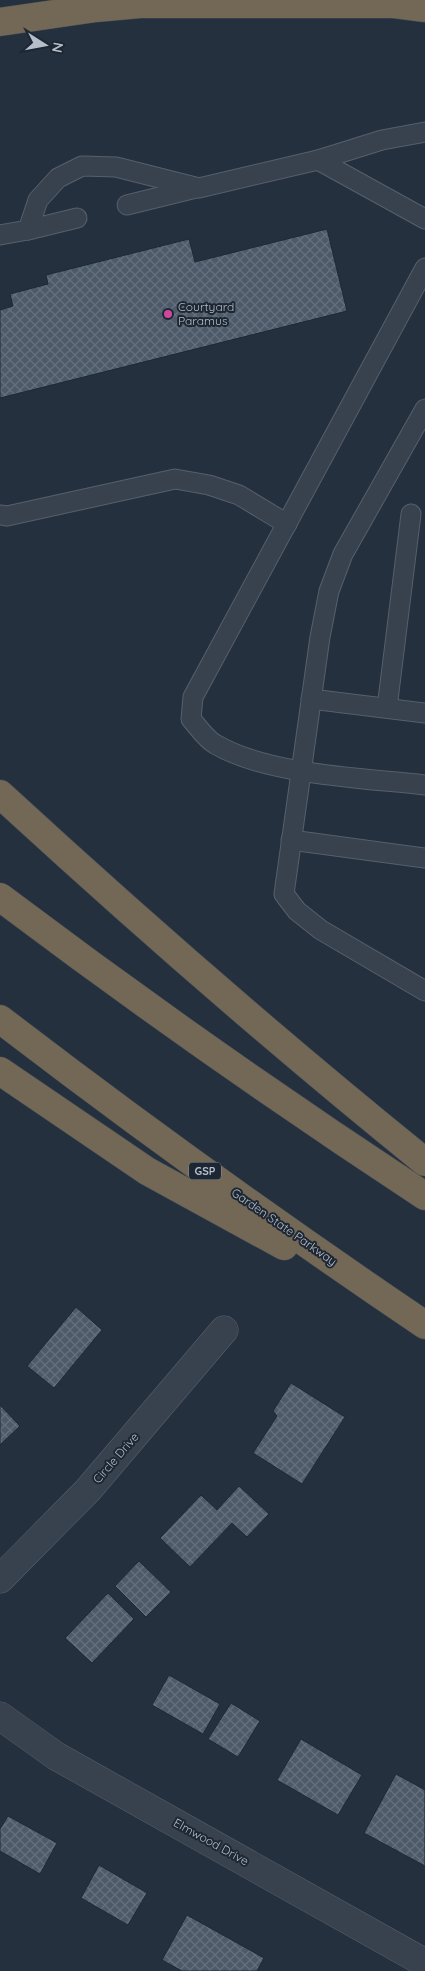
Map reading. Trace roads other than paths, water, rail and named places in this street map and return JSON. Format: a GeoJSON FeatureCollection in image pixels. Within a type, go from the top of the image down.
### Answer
{"type":"FeatureCollection","features":[{"type":"Feature","properties":{"kind":"highway"},"geometry":{"type":"LineString","coordinates":[[365,0],[425,8]]}},
{"type":"Feature","properties":{"kind":"highway"},"geometry":{"type":"LineString","coordinates":[[0,22],[96,8],[140,4],[397,4]]}},
{"type":"Feature","properties":{"kind":"highway"},"geometry":{"type":"LineString","coordinates":[[0,794],[274,1038],[425,1162]]}},
{"type":"Feature","properties":{"kind":"highway"},"geometry":{"type":"LineString","coordinates":[[0,896],[86,962],[223,1060],[425,1196]]}},
{"type":"Feature","properties":{"kind":"highway","name":"Garden State Parkway"},"geometry":{"type":"LineString","coordinates":[[0,1019],[268,1216],[420,1321]]}},
{"type":"Feature","properties":{"kind":"highway"},"geometry":{"type":"LineString","coordinates":[[0,1071],[147,1171],[420,1321]]}},
{"type":"Feature","properties":{"kind":"street","name":"Circle Drive"},"geometry":{"type":"LineString","coordinates":[[0,1579],[88,1490],[224,1330]]}},
{"type":"Feature","properties":{"kind":"street","name":"Elmwood Drive"},"geometry":{"type":"LineString","coordinates":[[0,1716],[56,1756],[425,1963]]}},
{"type":"Feature","properties":{"kind":"lane"},"geometry":{"type":"LineString","coordinates":[[127,205],[318,160],[382,140],[425,132]]}},
{"type":"Feature","properties":{"kind":"lane"},"geometry":{"type":"LineString","coordinates":[[318,160],[425,219]]}},
{"type":"Feature","properties":{"kind":"lane"},"geometry":{"type":"LineString","coordinates":[[28,230],[38,200],[58,178],[82,166],[116,167],[199,188]]}},
{"type":"Feature","properties":{"kind":"lane"},"geometry":{"type":"LineString","coordinates":[[0,235],[78,218]]}},
{"type":"Feature","properties":{"kind":"lane"},"geometry":{"type":"LineString","coordinates":[[425,268],[193,697],[191,719],[212,743],[239,757],[301,771],[425,785]]}},
{"type":"Feature","properties":{"kind":"lane"},"geometry":{"type":"LineString","coordinates":[[425,409],[343,554],[329,591],[311,700],[284,894],[297,911],[321,930],[425,991]]}},
{"type":"Feature","properties":{"kind":"lane"},"geometry":{"type":"LineString","coordinates":[[0,515],[7,516],[175,479],[209,485],[239,495],[287,524]]}},
{"type":"Feature","properties":{"kind":"lane"},"geometry":{"type":"LineString","coordinates":[[387,708],[411,514]]}},
{"type":"Feature","properties":{"kind":"lane"},"geometry":{"type":"LineString","coordinates":[[311,700],[425,713]]}},
{"type":"Feature","properties":{"kind":"lane"},"geometry":{"type":"LineString","coordinates":[[291,840],[425,858]]}},
{"type":"Feature","properties":{"kind":"place","name":"Courtyard Paramus"},"geometry":{"type":"Point","coordinates":[168,314]}}]}
